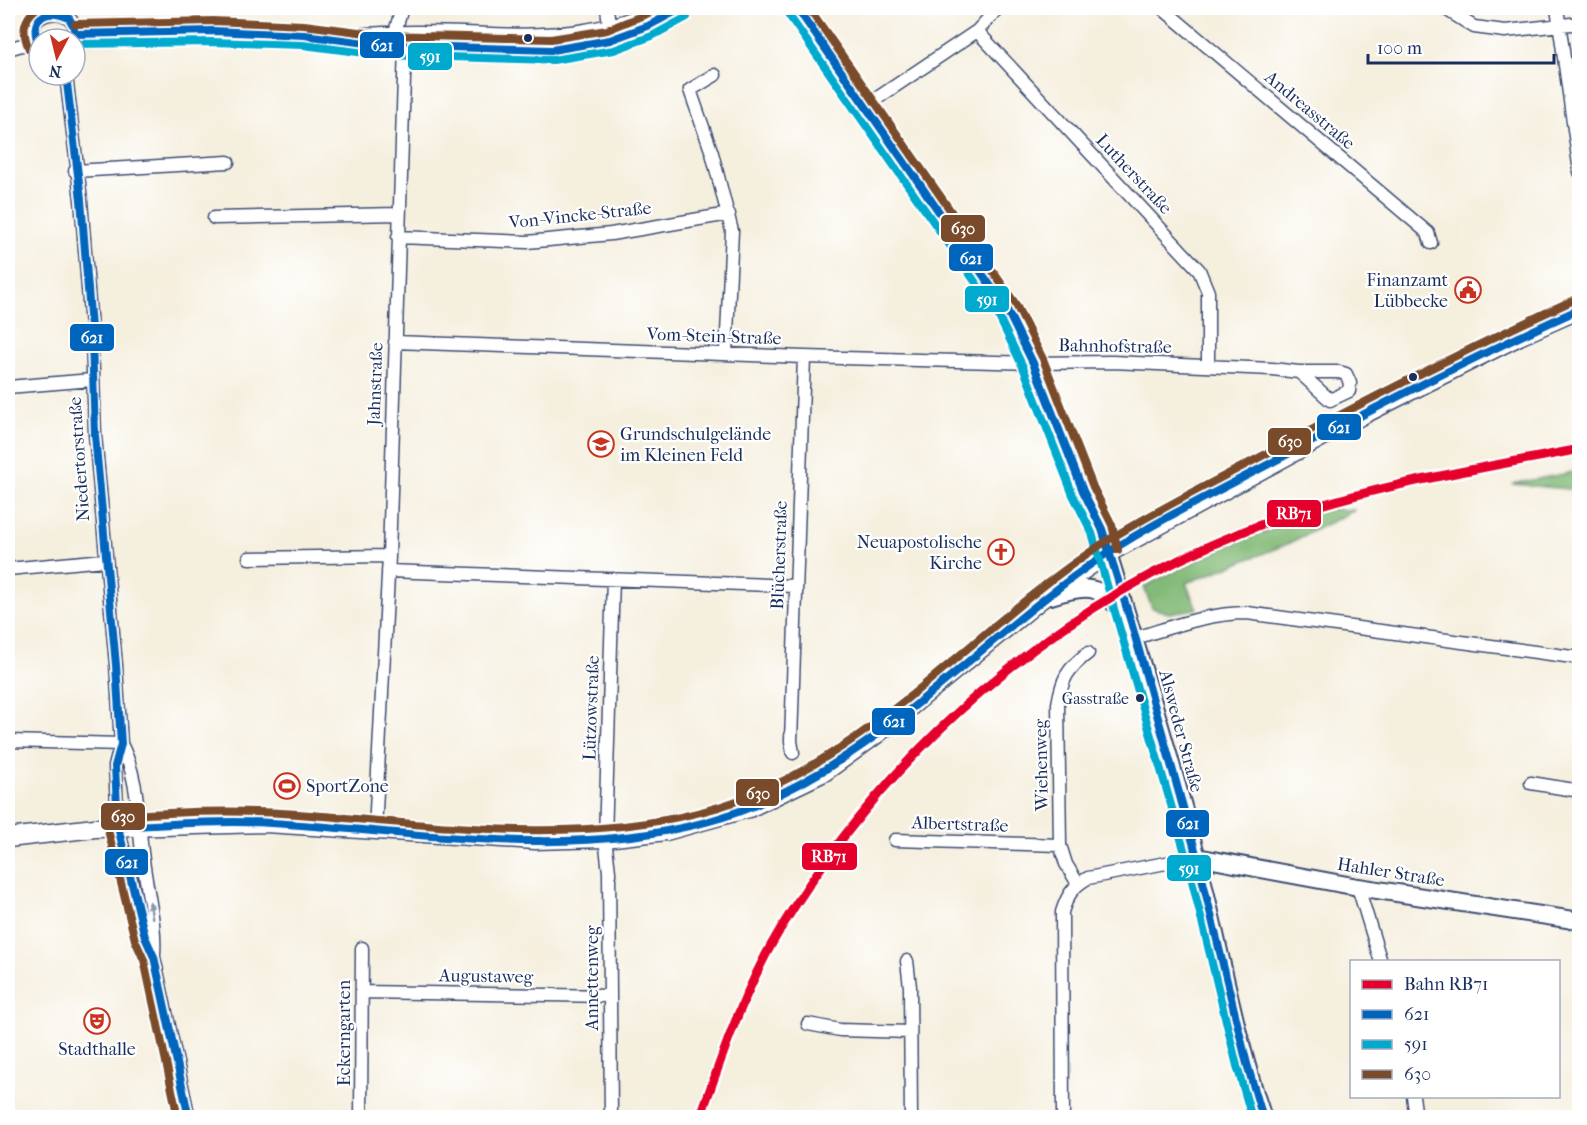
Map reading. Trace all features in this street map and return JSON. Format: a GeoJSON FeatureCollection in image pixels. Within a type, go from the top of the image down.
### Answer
{"type":"FeatureCollection","features":[{"type":"Feature","properties":{"kind":"main road"},"geometry":{"type":"LineString","coordinates":[[8,838],[140,825],[266,823],[535,840],[605,838],[666,831],[710,821],[758,804],[824,772],[878,733],[1041,599],[1108,553],[1362,415],[1519,336],[1580,309]]}},
{"type":"Feature","properties":{"kind":"street"},"geometry":{"type":"LineString","coordinates":[[395,32],[402,8]]}},
{"type":"Feature","properties":{"kind":"street"},"geometry":{"type":"LineString","coordinates":[[607,8],[611,25],[610,40]]}},
{"type":"Feature","properties":{"kind":"street"},"geometry":{"type":"LineString","coordinates":[[87,36],[213,31],[304,35],[395,32],[527,37],[566,34],[611,25],[658,8]]}},
{"type":"Feature","properties":{"kind":"street"},"geometry":{"type":"LineString","coordinates":[[304,35],[381,45],[552,50],[610,40],[648,26],[681,8]]}},
{"type":"Feature","properties":{"kind":"street","name":"Bahnhofstraße"},"geometry":{"type":"LineString","coordinates":[[797,8],[867,105],[1006,308],[1033,363],[1112,362],[1299,372]]}},
{"type":"Feature","properties":{"kind":"street"},"geometry":{"type":"LineString","coordinates":[[867,105],[977,31],[998,8]]}},
{"type":"Feature","properties":{"kind":"street","name":"Andreasstraße"},"geometry":{"type":"LineString","coordinates":[[1162,8],[1428,233],[1431,243]]}},
{"type":"Feature","properties":{"kind":"street"},"geometry":{"type":"LineString","coordinates":[[1443,8],[1473,27],[1505,31],[1580,23]]}},
{"type":"Feature","properties":{"kind":"street"},"geometry":{"type":"LineString","coordinates":[[1557,8],[1580,172]]}},
{"type":"Feature","properties":{"kind":"street"},"geometry":{"type":"LineString","coordinates":[[34,27],[38,20],[55,9],[71,20],[72,27]]}},
{"type":"Feature","properties":{"kind":"street","name":"Lutherstraße"},"geometry":{"type":"LineString","coordinates":[[977,31],[1199,270],[1208,292],[1208,366]]}},
{"type":"Feature","properties":{"kind":"street"},"geometry":{"type":"LineString","coordinates":[[8,49],[27,45]]}},
{"type":"Feature","properties":{"kind":"street","name":"Jahnstraße"},"geometry":{"type":"LineString","coordinates":[[375,830],[389,556],[405,46]]}},
{"type":"Feature","properties":{"kind":"street"},"geometry":{"type":"LineString","coordinates":[[715,75],[690,90],[729,214],[732,231],[726,354]]}},
{"type":"Feature","properties":{"kind":"street","name":"Niedertorstraße"},"geometry":{"type":"LineString","coordinates":[[67,87],[75,171],[81,200],[105,560],[113,630],[121,744],[115,766],[118,827],[145,937],[153,957]]}},
{"type":"Feature","properties":{"kind":"street"},"geometry":{"type":"LineString","coordinates":[[75,171],[228,162]]}},
{"type":"Feature","properties":{"kind":"street"},"geometry":{"type":"LineString","coordinates":[[214,218],[398,214]]}},
{"type":"Feature","properties":{"kind":"street","name":"Von-Vincke-Straße"},"geometry":{"type":"LineString","coordinates":[[398,237],[527,242],[611,234],[729,214]]}},
{"type":"Feature","properties":{"kind":"street","name":"Vom-Stein-Straße"},"geometry":{"type":"LineString","coordinates":[[395,342],[1033,363]]}},
{"type":"Feature","properties":{"kind":"street","name":"Blücherstraße"},"geometry":{"type":"LineString","coordinates":[[793,753],[791,741],[795,586],[804,357]]}},
{"type":"Feature","properties":{"kind":"street","name":"Alsweder Straße"},"geometry":{"type":"LineString","coordinates":[[1033,363],[1083,491],[1102,529],[1133,630],[1197,857],[1247,1064],[1263,1118]]}},
{"type":"Feature","properties":{"kind":"street"},"geometry":{"type":"LineString","coordinates":[[8,387],[92,380]]}},
{"type":"Feature","properties":{"kind":"street"},"geometry":{"type":"LineString","coordinates":[[249,558],[389,556]]}},
{"type":"Feature","properties":{"kind":"street"},"geometry":{"type":"LineString","coordinates":[[8,569],[105,560]]}},
{"type":"Feature","properties":{"kind":"street"},"geometry":{"type":"LineString","coordinates":[[388,571],[795,586]]}},
{"type":"Feature","properties":{"kind":"street","name":"Lützowstraße"},"geometry":{"type":"LineString","coordinates":[[605,838],[613,579]]}},
{"type":"Feature","properties":{"kind":"street"},"geometry":{"type":"LineString","coordinates":[[1041,599],[1075,588],[1098,590],[1110,597],[1133,630],[1223,613],[1247,613],[1580,658]]}},
{"type":"Feature","properties":{"kind":"street","name":"Wiehenweg"},"geometry":{"type":"LineString","coordinates":[[1078,884],[1066,864],[1060,845],[1060,695],[1071,666],[1088,653]]}},
{"type":"Feature","properties":{"kind":"street"},"geometry":{"type":"LineString","coordinates":[[8,741],[121,744]]}},
{"type":"Feature","properties":{"kind":"street","name":"Niedertorstraße"},"geometry":{"type":"LineString","coordinates":[[121,744],[131,765],[143,864],[155,936],[153,957]]}},
{"type":"Feature","properties":{"kind":"street"},"geometry":{"type":"LineString","coordinates":[[1531,783],[1580,791]]}},
{"type":"Feature","properties":{"kind":"street","name":"Annettenweg"},"geometry":{"type":"LineString","coordinates":[[605,838],[609,872],[610,1118]]}},
{"type":"Feature","properties":{"kind":"street","name":"Albertstraße"},"geometry":{"type":"LineString","coordinates":[[895,840],[1060,845]]}},
{"type":"Feature","properties":{"kind":"street"},"geometry":{"type":"LineString","coordinates":[[1064,1118],[1062,912],[1068,896],[1078,884],[1100,874],[1197,857]]}},
{"type":"Feature","properties":{"kind":"street","name":"Hahler Straße"},"geometry":{"type":"LineString","coordinates":[[1197,857],[1358,887],[1580,921]]}},
{"type":"Feature","properties":{"kind":"street"},"geometry":{"type":"LineString","coordinates":[[1358,887],[1380,960]]}},
{"type":"Feature","properties":{"kind":"street","name":"Eckerngarten"},"geometry":{"type":"LineString","coordinates":[[362,948],[362,1118]]}},
{"type":"Feature","properties":{"kind":"street"},"geometry":{"type":"LineString","coordinates":[[153,957],[189,1118]]}},
{"type":"Feature","properties":{"kind":"street"},"geometry":{"type":"LineString","coordinates":[[907,962],[911,1118]]}},
{"type":"Feature","properties":{"kind":"street","name":"Augustaweg"},"geometry":{"type":"LineString","coordinates":[[362,992],[610,996]]}},
{"type":"Feature","properties":{"kind":"street"},"geometry":{"type":"LineString","coordinates":[[808,1024],[840,1030],[910,1032]]}},
{"type":"Feature","properties":{"kind":"street"},"geometry":{"type":"LineString","coordinates":[[1413,1098],[1416,1118]]}},
{"type":"Feature","properties":{"kind":"green space"},"geometry":{"type":"Polygon","coordinates":[[[1579,471],[1579,490],[1512,484],[1579,471]]]}},
{"type":"Feature","properties":{"kind":"green space"},"geometry":{"type":"Polygon","coordinates":[[[1328,509],[1355,510],[1285,545],[1186,583],[1197,609],[1169,613],[1152,608],[1144,587],[1234,544],[1328,509]]]}},
{"type":"Feature","properties":{"kind":"rail line","name":"RB71"},"geometry":{"type":"LineString","coordinates":[[700,1118],[756,973],[781,928],[824,863],[872,802],[924,745],[980,692],[1040,644],[1104,601],[1171,564],[1242,532],[1283,517],[1324,504],[1409,483],[1580,449]]}},
{"type":"Feature","properties":{"kind":"transit line","name":"630"},"geometry":{"type":"LineString","coordinates":[[27,43],[24,32],[26,22],[37,8]]}},
{"type":"Feature","properties":{"kind":"transit line","name":"630"},"geometry":{"type":"LineString","coordinates":[[75,24],[213,21],[304,25],[382,35],[551,39],[607,30],[661,8]]}},
{"type":"Feature","properties":{"kind":"transit line","name":"621"},"geometry":{"type":"LineString","coordinates":[[87,34],[213,31],[304,35],[381,45],[552,50],[610,40],[648,26],[682,8]]}},
{"type":"Feature","properties":{"kind":"transit line","name":"621"},"geometry":{"type":"LineString","coordinates":[[797,8],[1006,308],[1033,363],[1083,491],[1102,529],[1131,622],[1197,857],[1247,1064],[1263,1118]]}},
{"type":"Feature","properties":{"kind":"transit line","name":"630"},"geometry":{"type":"LineString","coordinates":[[809,8],[1015,303],[1043,359],[1093,487],[1112,525],[1118,550]]}},
{"type":"Feature","properties":{"kind":"transit line","name":"621"},"geometry":{"type":"LineString","coordinates":[[36,27],[41,18],[53,14],[69,18],[74,27]]}},
{"type":"Feature","properties":{"kind":"transit line","name":"591"},"geometry":{"type":"LineString","coordinates":[[788,14],[997,313],[1023,367],[1073,495],[1092,533],[1187,860],[1237,1066],[1252,1118]]}},
{"type":"Feature","properties":{"kind":"transit line","name":"591"},"geometry":{"type":"LineString","coordinates":[[87,44],[213,42],[303,45],[381,55],[553,60],[614,50],[652,36],[687,17]]}},
{"type":"Feature","properties":{"kind":"transit line","name":"621"},"geometry":{"type":"LineString","coordinates":[[67,87],[81,200],[92,340],[95,435],[116,665],[121,744],[115,766],[118,827],[145,937],[154,957],[189,1118]]}},
{"type":"Feature","properties":{"kind":"transit line","name":"630"},"geometry":{"type":"LineString","coordinates":[[178,1118],[144,960],[135,940],[108,830],[113,818],[155,814],[250,812],[449,827],[551,830],[601,828],[651,822],[701,812],[758,793],[812,765],[862,733],[911,696],[1053,579],[1102,544],[1182,498],[1380,394],[1576,299]]}},
{"type":"Feature","properties":{"kind":"transit line","name":"621"},"geometry":{"type":"LineString","coordinates":[[118,827],[252,822],[489,840],[599,839],[653,833],[706,822],[763,802],[817,774],[867,742],[916,705],[1057,589],[1106,554],[1186,507],[1384,404],[1501,345],[1580,309]]}},
{"type":"Feature","properties":{"kind":"place","name":"Finanzamt Lübbecke"},"geometry":{"type":"Point","coordinates":[1468,290]}},
{"type":"Feature","properties":{"kind":"place","name":"Grundschulgelände im Kleinen Feld"},"geometry":{"type":"Point","coordinates":[601,444]}},
{"type":"Feature","properties":{"kind":"place","name":"Neuapostolische Kirche"},"geometry":{"type":"Point","coordinates":[1001,552]}},
{"type":"Feature","properties":{"kind":"place","name":"Gasstraße"},"geometry":{"type":"Point","coordinates":[1140,698]}},
{"type":"Feature","properties":{"kind":"place","name":"SportZone"},"geometry":{"type":"Point","coordinates":[287,786]}},
{"type":"Feature","properties":{"kind":"place","name":"Stadthalle"},"geometry":{"type":"Point","coordinates":[97,1021]}}]}
